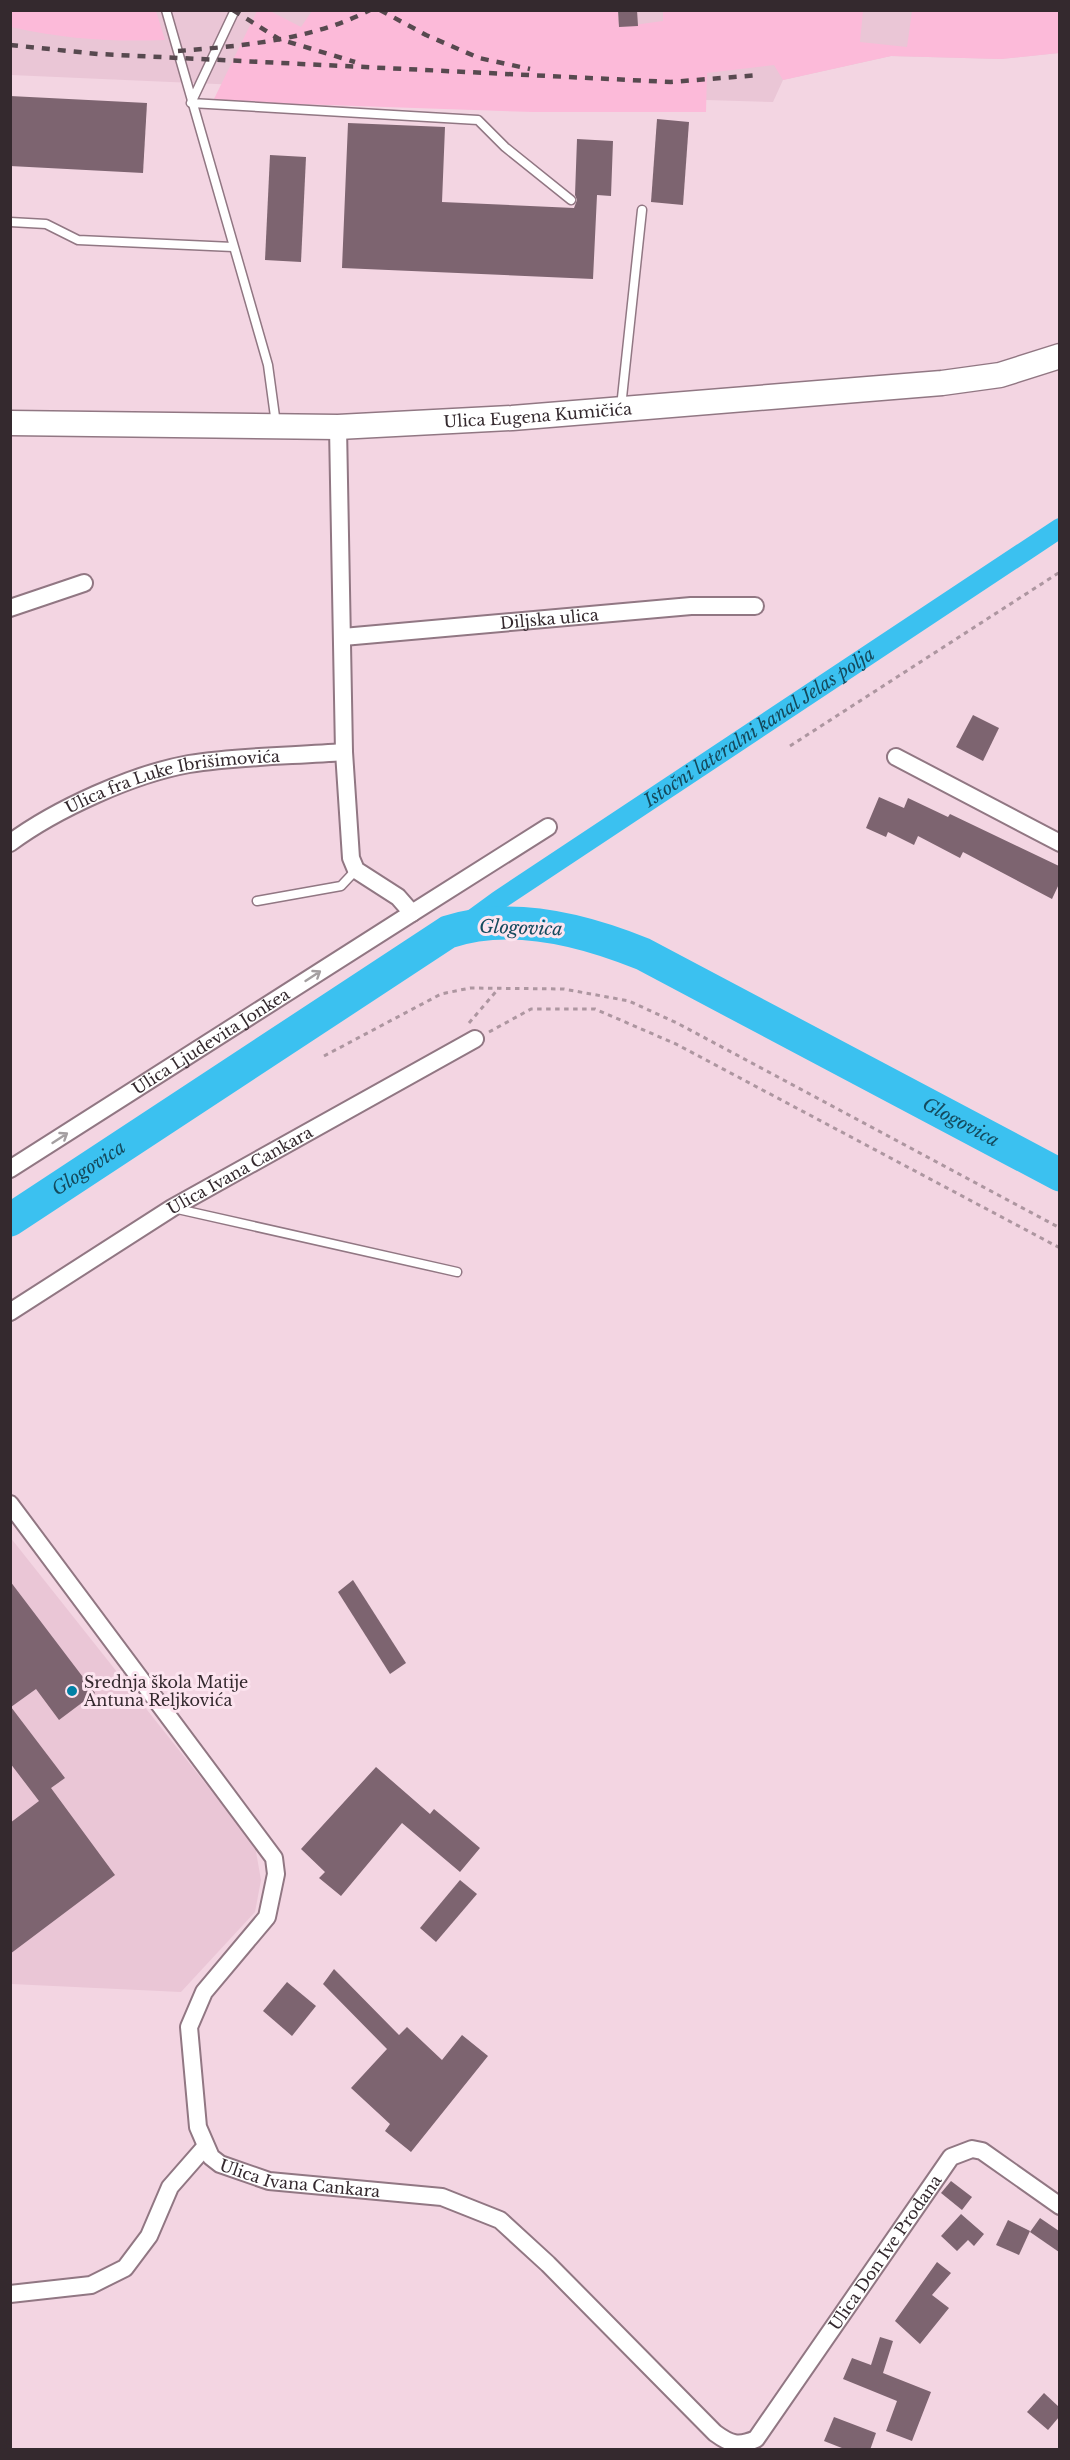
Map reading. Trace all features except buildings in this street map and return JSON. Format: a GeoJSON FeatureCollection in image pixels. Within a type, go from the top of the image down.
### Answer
{"type":"FeatureCollection","features":[{"type":"Feature","properties":{"kind":"main road","name":"Ulica Eugena Kumičića"},"geometry":{"type":"LineString","coordinates":[[10,423],[338,427],[512,418],[942,383],[1000,375],[1059,357]]}},
{"type":"Feature","properties":{"kind":"street"},"geometry":{"type":"LineString","coordinates":[[338,427],[344,752],[349,843],[356,870],[399,897],[412,913]]}},
{"type":"Feature","properties":{"kind":"street"},"geometry":{"type":"LineString","coordinates":[[10,608],[84,583]]}},
{"type":"Feature","properties":{"kind":"street","name":"Diljska ulica"},"geometry":{"type":"LineString","coordinates":[[343,637],[691,606],[755,606]]}},
{"type":"Feature","properties":{"kind":"street","name":"Ulica fra Luke Ibrišimovića"},"geometry":{"type":"LineString","coordinates":[[10,843],[69,807],[160,771],[190,764],[344,752]]}},
{"type":"Feature","properties":{"kind":"street"},"geometry":{"type":"LineString","coordinates":[[896,757],[1059,843]]}},
{"type":"Feature","properties":{"kind":"street","name":"Ulica Ljudevita Jonkea"},"geometry":{"type":"LineString","coordinates":[[10,1169],[548,827]]}},
{"type":"Feature","properties":{"kind":"street","name":"Ulica Ivana Cankara"},"geometry":{"type":"LineString","coordinates":[[10,1312],[172,1208],[474,1039]]}},
{"type":"Feature","properties":{"kind":"street","name":"Ulica Ivana Cankara"},"geometry":{"type":"LineString","coordinates":[[10,1504],[274,1858],[276,1874],[267,1917],[204,1992],[189,2027],[198,2127],[205,2147],[220,2164],[269,2181],[442,2197],[463,2203],[500,2220],[548,2264],[715,2433],[731,2444],[743,2447]]}},
{"type":"Feature","properties":{"kind":"street"},"geometry":{"type":"LineString","coordinates":[[10,2294],[91,2285],[125,2268],[149,2236],[170,2187],[205,2147]]}},
{"type":"Feature","properties":{"kind":"street","name":"Ulica Don Ive Prodana"},"geometry":{"type":"LineString","coordinates":[[743,2447],[756,2439],[951,2157],[962,2151],[982,2151],[1059,2206]]}},
{"type":"Feature","properties":{"kind":"lane"},"geometry":{"type":"LineString","coordinates":[[166,10],[268,365],[276,425]]}},
{"type":"Feature","properties":{"kind":"lane"},"geometry":{"type":"LineString","coordinates":[[191,103],[235,10]]}},
{"type":"Feature","properties":{"kind":"lane"},"geometry":{"type":"LineString","coordinates":[[191,103],[478,120],[505,147],[571,200]]}},
{"type":"Feature","properties":{"kind":"lane"},"geometry":{"type":"LineString","coordinates":[[621,410],[642,210]]}},
{"type":"Feature","properties":{"kind":"lane"},"geometry":{"type":"LineString","coordinates":[[10,222],[46,224],[78,240],[233,247]]}},
{"type":"Feature","properties":{"kind":"lane"},"geometry":{"type":"LineString","coordinates":[[257,901],[341,886],[356,870]]}},
{"type":"Feature","properties":{"kind":"lane"},"geometry":{"type":"LineString","coordinates":[[172,1208],[457,1272]]}},
{"type":"Feature","properties":{"kind":"path"},"geometry":{"type":"LineString","coordinates":[[790,746],[1059,573]]}},
{"type":"Feature","properties":{"kind":"path"},"geometry":{"type":"LineString","coordinates":[[324,1056],[441,994],[470,988],[564,989],[629,1001],[677,1023],[1059,1228]]}},
{"type":"Feature","properties":{"kind":"path"},"geometry":{"type":"LineString","coordinates":[[474,1039],[531,1010],[596,1009],[676,1044],[1059,1248]]}},
{"type":"Feature","properties":{"kind":"shaded area"},"geometry":{"type":"Polygon","coordinates":[[[11,10],[156,11],[165,40],[87,39],[31,31],[11,27],[11,10]]]}},
{"type":"Feature","properties":{"kind":"shaded area"},"geometry":{"type":"Polygon","coordinates":[[[618,10],[619,27],[663,21],[663,11],[863,11],[860,42],[907,47],[912,11],[1059,11],[1059,53],[1001,59],[891,56],[783,80],[774,65],[707,73],[706,112],[533,112],[213,101],[257,11],[270,11],[301,27],[312,11],[618,10]]]}},
{"type":"Feature","properties":{"kind":"shaded area"},"geometry":{"type":"Polygon","coordinates":[[[11,11],[1059,11],[1059,53],[1001,59],[891,56],[783,80],[773,102],[310,88],[11,75],[11,11]]]}},
{"type":"Feature","properties":{"kind":"shaded area","name":"Srednja škola Matije Antuna Reljkovića"},"geometry":{"type":"Polygon","coordinates":[[[10,1537],[255,1846],[261,1880],[255,1912],[181,1992],[11,1984],[10,1537]]]}},
{"type":"Feature","properties":{"kind":"waterway","name":"Istočni lateralni kanal Jelas polja"},"geometry":{"type":"LineString","coordinates":[[462,927],[499,900],[1060,528]]}},
{"type":"Feature","properties":{"kind":"waterway","name":"Glogovica"},"geometry":{"type":"LineString","coordinates":[[10,1220],[448,932],[497,923],[522,923],[572,931],[643,954],[1060,1175]]}},
{"type":"Feature","properties":{"kind":"railway"},"geometry":{"type":"LineString","coordinates":[[233,10],[279,39],[355,62]]}},
{"type":"Feature","properties":{"kind":"railway"},"geometry":{"type":"LineString","coordinates":[[178,51],[252,44],[301,35],[348,20],[370,10]]}},
{"type":"Feature","properties":{"kind":"railway"},"geometry":{"type":"LineString","coordinates":[[380,10],[426,35],[479,58],[530,69]]}},
{"type":"Feature","properties":{"kind":"railway"},"geometry":{"type":"LineString","coordinates":[[10,45],[98,54],[671,82],[760,75]]}},
{"type":"Feature","properties":{"kind":"place","name":"Srednja škola Matije Antuna Reljkovića"},"geometry":{"type":"Point","coordinates":[72,1691]}}]}
